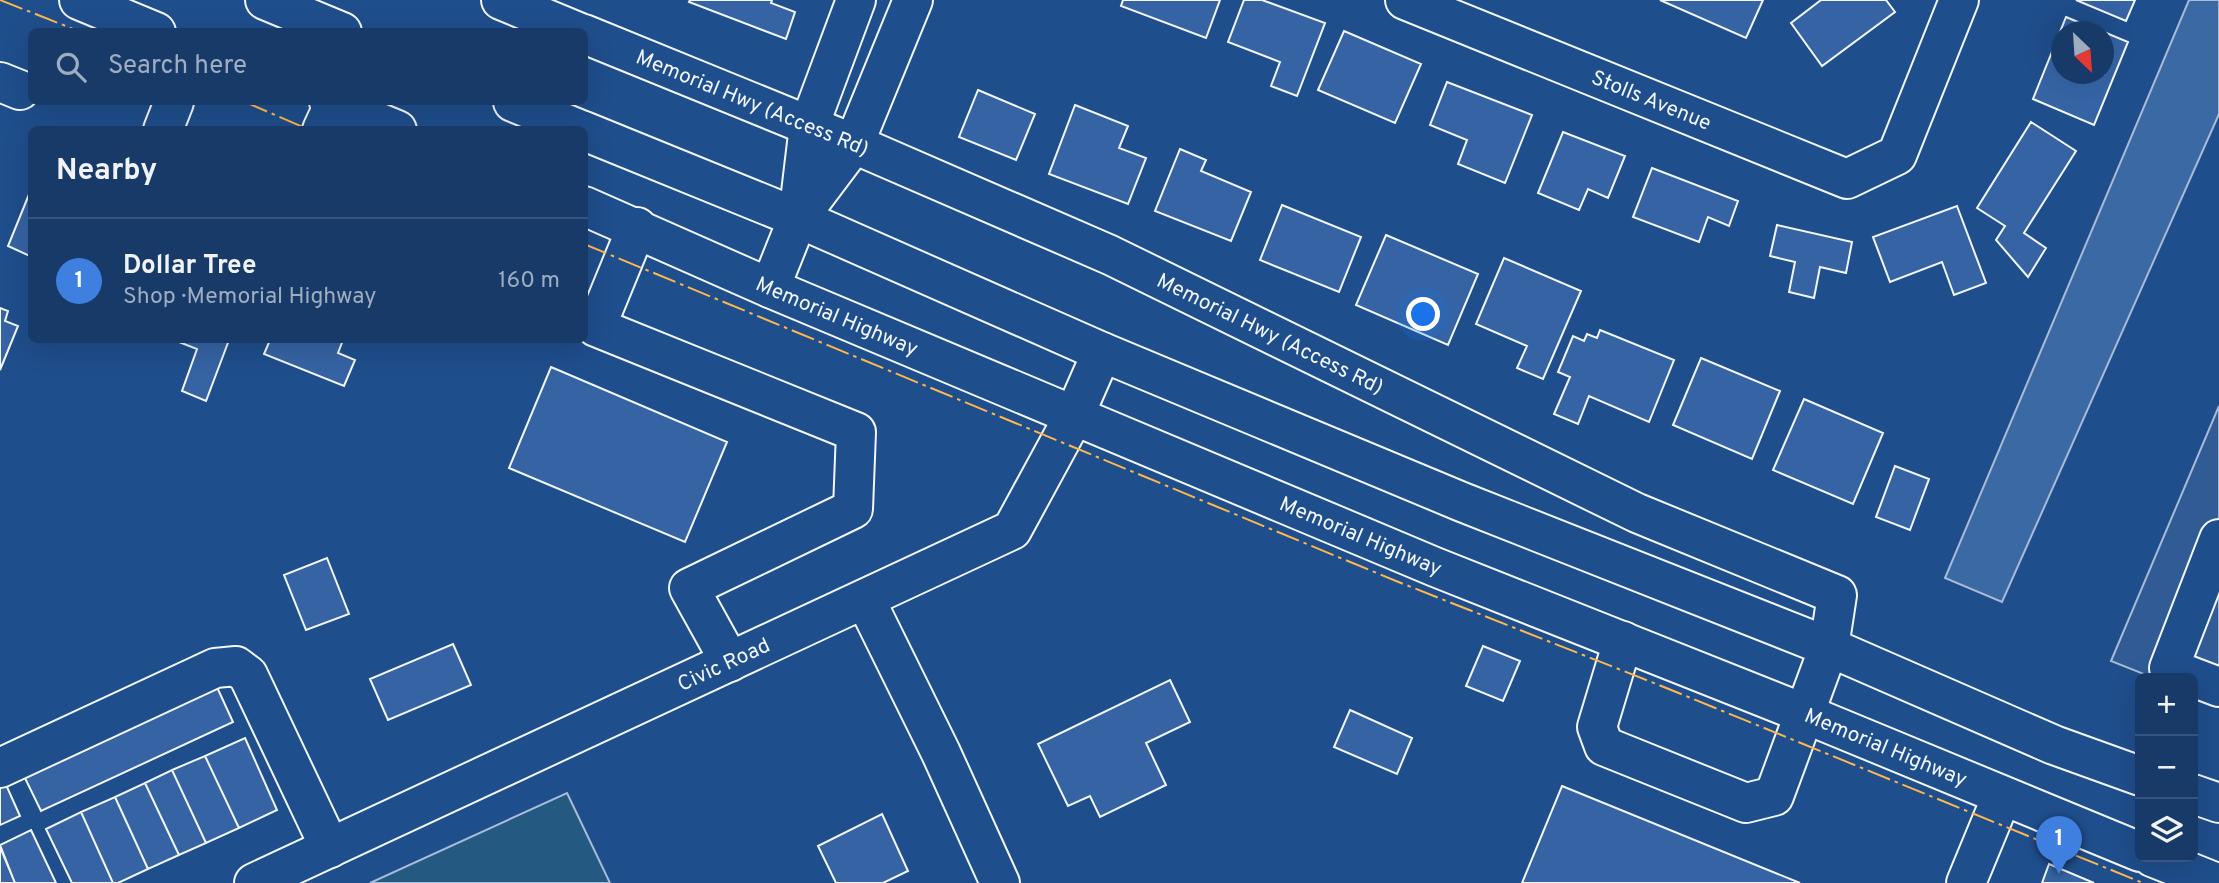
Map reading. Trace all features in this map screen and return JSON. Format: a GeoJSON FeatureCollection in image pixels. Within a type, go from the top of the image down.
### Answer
{"type":"FeatureCollection","features":[{"type":"Feature","properties":{"kind":"street"},"geometry":{"type":"LineString","coordinates":[[79,0],[137,17]]}},
{"type":"Feature","properties":{"kind":"street"},"geometry":{"type":"LineString","coordinates":[[265,0],[332,28]]}},
{"type":"Feature","properties":{"kind":"street"},"geometry":{"type":"LineString","coordinates":[[501,0],[568,28]]}},
{"type":"Feature","properties":{"kind":"street"},"geometry":{"type":"LineString","coordinates":[[770,288],[798,218],[809,126],[856,0]]}},
{"type":"Feature","properties":{"kind":"street"},"geometry":{"type":"LineString","coordinates":[[798,218],[854,144],[913,0]]}},
{"type":"Feature","properties":{"kind":"street","name":"Stolls Avenue"},"geometry":{"type":"LineString","coordinates":[[1405,0],[1847,179],[1897,155],[1959,0]]}},
{"type":"Feature","properties":{"kind":"street","name":"Memorial Hwy (Access Rd)"},"geometry":{"type":"LineString","coordinates":[[588,36],[854,144],[1110,256],[1637,513],[1838,595],[1829,648],[1774,796],[1746,803],[1604,747],[1597,727],[1623,641]]}},
{"type":"Feature","properties":{"kind":"street"},"geometry":{"type":"LineString","coordinates":[[165,126],[173,105]]}},
{"type":"Feature","properties":{"kind":"street"},"geometry":{"type":"LineString","coordinates":[[520,105],[573,126]]}},
{"type":"Feature","properties":{"kind":"street"},"geometry":{"type":"LineString","coordinates":[[328,112],[382,126]]}},
{"type":"Feature","properties":{"kind":"street"},"geometry":{"type":"LineString","coordinates":[[588,132],[798,218],[1102,352],[1449,497],[1829,648],[2054,745],[2135,774]]}},
{"type":"Feature","properties":{"kind":"street","name":"Memorial Highway"},"geometry":{"type":"LineString","coordinates":[[588,208],[770,288],[1435,567],[1803,713],[2135,850]]}},
{"type":"Feature","properties":{"kind":"street"},"geometry":{"type":"LineString","coordinates":[[637,228],[596,327],[856,432],[853,509],[689,588],[730,662]]}},
{"type":"Feature","properties":{"kind":"street","name":"Civic Road"},"geometry":{"type":"LineString","coordinates":[[254,883],[1012,530],[1074,416],[1102,352]]}},
{"type":"Feature","properties":{"kind":"street"},"geometry":{"type":"LineString","coordinates":[[2219,539],[2169,668],[2219,687]]}},
{"type":"Feature","properties":{"kind":"street"},"geometry":{"type":"LineString","coordinates":[[865,599],[941,753],[1000,883]]}},
{"type":"Feature","properties":{"kind":"street"},"geometry":{"type":"LineString","coordinates":[[0,768],[215,668],[236,666],[248,675],[330,848]]}},
{"type":"Feature","properties":{"kind":"street"},"geometry":{"type":"LineString","coordinates":[[1966,883],[2002,796]]}},
{"type":"Feature","properties":{"kind":"street"},"geometry":{"type":"LineString","coordinates":[[2198,796],[2219,803]]}},
{"type":"Feature","properties":{"kind":"street"},"geometry":{"type":"LineString","coordinates":[[2164,862],[2217,883]]}},
{"type":"Feature","properties":{"kind":"shaded area"},"geometry":{"type":"Polygon","coordinates":[[[2189,0],[2219,0],[2219,114],[2002,602],[1945,578],[2189,0]]]}},
{"type":"Feature","properties":{"kind":"shaded area"},"geometry":{"type":"Polygon","coordinates":[[[2219,406],[2219,704],[2198,696],[2198,673],[2141,673],[2111,661],[2219,406]]]}},
{"type":"Feature","properties":{"kind":"shaded area"},"geometry":{"type":"Polygon","coordinates":[[[567,793],[610,883],[370,883],[567,793]]]}},
{"type":"Feature","properties":{"kind":"building"},"geometry":{"type":"Polygon","coordinates":[[[772,0],[771,3],[795,12],[786,39],[689,2],[772,0]]]}},
{"type":"Feature","properties":{"kind":"building"},"geometry":{"type":"Polygon","coordinates":[[[1123,0],[1220,0],[1206,38],[1121,6],[1123,0]]]}},
{"type":"Feature","properties":{"kind":"building"},"geometry":{"type":"Polygon","coordinates":[[[1244,0],[1262,0],[1325,23],[1297,96],[1271,86],[1280,62],[1228,42],[1244,0]]]}},
{"type":"Feature","properties":{"kind":"building"},"geometry":{"type":"Polygon","coordinates":[[[1660,0],[1763,0],[1746,38],[1660,0]]]}},
{"type":"Feature","properties":{"kind":"building"},"geometry":{"type":"Polygon","coordinates":[[[1821,0],[1886,0],[1895,12],[1822,66],[1791,23],[1821,0]]]}},
{"type":"Feature","properties":{"kind":"building"},"geometry":{"type":"Polygon","coordinates":[[[2076,0],[2135,0],[2126,21],[2076,0]]]}},
{"type":"Feature","properties":{"kind":"building"},"geometry":{"type":"Polygon","coordinates":[[[1344,31],[1421,64],[1395,123],[1318,90],[1344,31]]]}},
{"type":"Feature","properties":{"kind":"building"},"geometry":{"type":"Polygon","coordinates":[[[2114,36],[2128,42],[2114,76],[2114,36]]]}},
{"type":"Feature","properties":{"kind":"building"},"geometry":{"type":"Polygon","coordinates":[[[2051,54],[2051,84],[2111,84],[2094,125],[2033,99],[2051,54]]]}},
{"type":"Feature","properties":{"kind":"building"},"geometry":{"type":"Polygon","coordinates":[[[1447,82],[1532,115],[1505,183],[1458,164],[1467,140],[1430,125],[1447,82]]]}},
{"type":"Feature","properties":{"kind":"building"},"geometry":{"type":"Polygon","coordinates":[[[978,90],[1035,114],[1016,160],[959,137],[978,90]]]}},
{"type":"Feature","properties":{"kind":"building"},"geometry":{"type":"Polygon","coordinates":[[[1075,105],[1128,126],[1119,148],[1146,158],[1128,204],[1049,174],[1075,105]]]}},
{"type":"Feature","properties":{"kind":"building"},"geometry":{"type":"Polygon","coordinates":[[[2031,122],[2076,151],[2024,233],[2046,248],[2028,277],[1996,240],[2005,226],[1977,208],[2031,122]]]}},
{"type":"Feature","properties":{"kind":"building"},"geometry":{"type":"Polygon","coordinates":[[[1563,132],[1625,156],[1608,198],[1588,189],[1579,210],[1538,193],[1563,132]]]}},
{"type":"Feature","properties":{"kind":"building"},"geometry":{"type":"Polygon","coordinates":[[[1180,149],[1206,160],[1201,171],[1251,192],[1231,241],[1155,211],[1180,149]]]}},
{"type":"Feature","properties":{"kind":"building"},"geometry":{"type":"Polygon","coordinates":[[[1652,168],[1738,201],[1729,226],[1708,217],[1699,242],[1633,217],[1652,168]]]}},
{"type":"Feature","properties":{"kind":"building"},"geometry":{"type":"Polygon","coordinates":[[[28,197],[28,255],[8,246],[28,197]]]}},
{"type":"Feature","properties":{"kind":"building"},"geometry":{"type":"Polygon","coordinates":[[[1282,205],[1361,237],[1339,292],[1260,260],[1282,205]]]}},
{"type":"Feature","properties":{"kind":"building"},"geometry":{"type":"Polygon","coordinates":[[[1957,206],[1986,283],[1954,295],[1942,262],[1890,282],[1873,237],[1957,206]]]}},
{"type":"Feature","properties":{"kind":"building"},"geometry":{"type":"Polygon","coordinates":[[[1777,225],[1852,242],[1846,273],[1820,267],[1814,298],[1789,292],[1795,262],[1770,256],[1777,225]]]}},
{"type":"Feature","properties":{"kind":"building"},"geometry":{"type":"Polygon","coordinates":[[[1386,235],[1478,274],[1448,345],[1356,305],[1386,235]]]}},
{"type":"Feature","properties":{"kind":"building"},"geometry":{"type":"Polygon","coordinates":[[[1504,258],[1581,291],[1543,379],[1517,368],[1527,346],[1476,324],[1504,258]]]}},
{"type":"Feature","properties":{"kind":"building"},"geometry":{"type":"Polygon","coordinates":[[[0,308],[8,311],[5,321],[18,326],[0,370],[0,308]]]}},
{"type":"Feature","properties":{"kind":"building"},"geometry":{"type":"Polygon","coordinates":[[[1600,330],[1674,360],[1649,422],[1589,396],[1578,424],[1554,414],[1570,377],[1558,372],[1573,336],[1584,341],[1587,334],[1597,338],[1600,330]]]}},
{"type":"Feature","properties":{"kind":"building"},"geometry":{"type":"Polygon","coordinates":[[[182,343],[228,343],[206,401],[182,391],[197,349],[182,343]]]}},
{"type":"Feature","properties":{"kind":"building"},"geometry":{"type":"Polygon","coordinates":[[[269,343],[342,343],[338,353],[355,360],[344,386],[264,354],[269,343]]]}},
{"type":"Feature","properties":{"kind":"building"},"geometry":{"type":"Polygon","coordinates":[[[1701,358],[1780,391],[1752,459],[1673,425],[1701,358]]]}},
{"type":"Feature","properties":{"kind":"building"},"geometry":{"type":"Polygon","coordinates":[[[551,367],[727,442],[685,542],[509,468],[551,367]]]}},
{"type":"Feature","properties":{"kind":"building"},"geometry":{"type":"Polygon","coordinates":[[[1804,399],[1883,433],[1853,504],[1773,470],[1804,399]]]}},
{"type":"Feature","properties":{"kind":"building"},"geometry":{"type":"Polygon","coordinates":[[[1895,466],[1929,479],[1910,530],[1876,517],[1895,466]]]}},
{"type":"Feature","properties":{"kind":"building"},"geometry":{"type":"Polygon","coordinates":[[[327,558],[349,614],[306,630],[284,575],[327,558]]]}},
{"type":"Feature","properties":{"kind":"building"},"geometry":{"type":"Polygon","coordinates":[[[453,644],[471,685],[388,720],[370,679],[453,644]]]}},
{"type":"Feature","properties":{"kind":"building"},"geometry":{"type":"Polygon","coordinates":[[[1483,646],[1520,661],[1503,701],[1466,686],[1483,646]]]}},
{"type":"Feature","properties":{"kind":"building"},"geometry":{"type":"Polygon","coordinates":[[[1170,680],[1190,722],[1146,743],[1166,785],[1100,817],[1090,796],[1068,806],[1038,744],[1170,680]]]}},
{"type":"Feature","properties":{"kind":"building"},"geometry":{"type":"Polygon","coordinates":[[[216,685],[233,722],[41,811],[23,774],[216,685]]]}},
{"type":"Feature","properties":{"kind":"building"},"geometry":{"type":"Polygon","coordinates":[[[1350,710],[1412,738],[1397,774],[1334,747],[1350,710]]]}},
{"type":"Feature","properties":{"kind":"building"},"geometry":{"type":"Polygon","coordinates":[[[245,738],[277,810],[239,828],[205,756],[245,738]]]}},
{"type":"Feature","properties":{"kind":"building"},"geometry":{"type":"Polygon","coordinates":[[[205,756],[239,828],[206,843],[172,770],[205,756]]]}},
{"type":"Feature","properties":{"kind":"building"},"geometry":{"type":"Polygon","coordinates":[[[172,770],[206,843],[179,855],[145,783],[172,770]]]}},
{"type":"Feature","properties":{"kind":"building"},"geometry":{"type":"Polygon","coordinates":[[[3,778],[20,816],[0,825],[0,780],[3,778]]]}},
{"type":"Feature","properties":{"kind":"building"},"geometry":{"type":"Polygon","coordinates":[[[145,783],[179,855],[148,869],[115,797],[145,783]]]}},
{"type":"Feature","properties":{"kind":"building"},"geometry":{"type":"Polygon","coordinates":[[[1562,786],[1800,883],[1522,883],[1562,786]]]}},
{"type":"Feature","properties":{"kind":"building"},"geometry":{"type":"Polygon","coordinates":[[[115,797],[148,869],[118,883],[113,883],[81,812],[115,797]]]}},
{"type":"Feature","properties":{"kind":"building"},"geometry":{"type":"Polygon","coordinates":[[[81,812],[113,883],[72,883],[46,829],[81,812]]]}},
{"type":"Feature","properties":{"kind":"building"},"geometry":{"type":"Polygon","coordinates":[[[882,814],[908,871],[883,883],[836,883],[818,846],[882,814]]]}},
{"type":"Feature","properties":{"kind":"building"},"geometry":{"type":"Polygon","coordinates":[[[31,830],[56,883],[15,883],[0,845],[31,830]]]}},
{"type":"Feature","properties":{"kind":"building"},"geometry":{"type":"Polygon","coordinates":[[[0,847],[15,883],[0,883],[0,847]]]}},
{"type":"Feature","properties":{"kind":"building"},"geometry":{"type":"Polygon","coordinates":[[[2049,864],[2094,883],[2042,883],[2049,864]]]}},
{"type":"Feature","properties":{"kind":"power"},"geometry":{"type":"LineString","coordinates":[[0,0],[71,28]]}},
{"type":"Feature","properties":{"kind":"power"},"geometry":{"type":"LineString","coordinates":[[252,105],[301,126]]}},
{"type":"Feature","properties":{"kind":"power"},"geometry":{"type":"LineString","coordinates":[[588,246],[1396,581],[1659,685],[2143,883]]}},
{"type":"Feature","properties":{"kind":"place","name":"Dollar Tree"},"geometry":{"type":"Point","coordinates":[2059,874]}}]}
